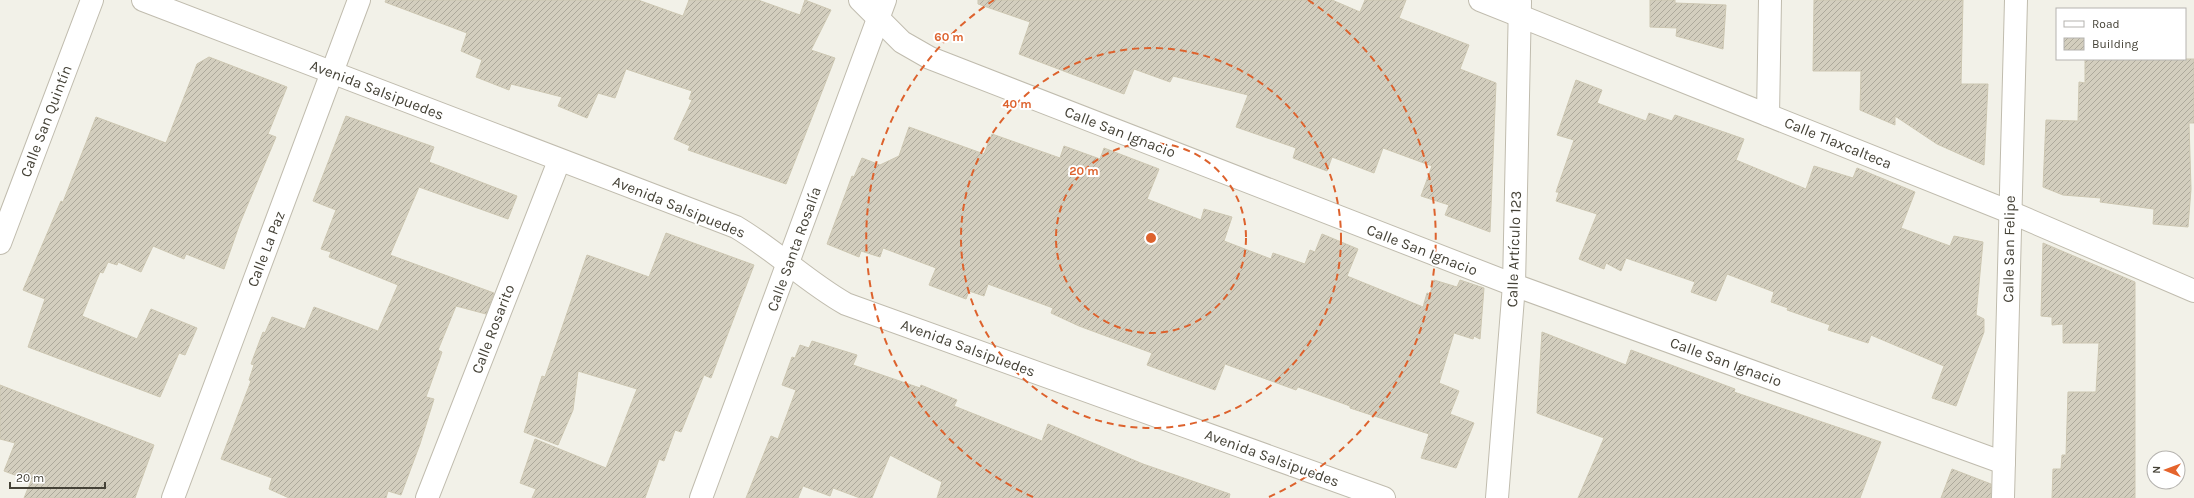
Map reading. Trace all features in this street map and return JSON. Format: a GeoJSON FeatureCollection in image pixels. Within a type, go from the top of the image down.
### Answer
{"type":"FeatureCollection","features":[{"type":"Feature","properties":{"kind":"street","name":"Calle San Quintín"},"geometry":{"type":"LineString","coordinates":[[0,243],[92,0]]}},
{"type":"Feature","properties":{"kind":"street","name":"Avenida Salsipuedes"},"geometry":{"type":"LineString","coordinates":[[142,0],[332,72],[559,161],[736,227],[758,240],[823,291],[846,304],[1384,498]]}},
{"type":"Feature","properties":{"kind":"street","name":"Calle La Paz"},"geometry":{"type":"LineString","coordinates":[[173,498],[359,0]]}},
{"type":"Feature","properties":{"kind":"street","name":"Calle San Ignacio"},"geometry":{"type":"LineString","coordinates":[[860,0],[882,9],[902,42],[930,58],[1514,285],[2004,463]]}},
{"type":"Feature","properties":{"kind":"street","name":"Calle Tlaxcalteca"},"geometry":{"type":"LineString","coordinates":[[1480,0],[1520,8],[1768,114],[2010,212],[2194,291]]}},
{"type":"Feature","properties":{"kind":"street"},"geometry":{"type":"LineString","coordinates":[[1768,114],[1770,0]]}},
{"type":"Feature","properties":{"kind":"street","name":"Calle San Felipe"},"geometry":{"type":"LineString","coordinates":[[2003,498],[2016,0]]}},
{"type":"Feature","properties":{"kind":"street","name":"Calle Artículo 123"},"geometry":{"type":"LineString","coordinates":[[1497,498],[1514,285],[1520,8]]}},
{"type":"Feature","properties":{"kind":"street","name":"Calle Santa Rosalía"},"geometry":{"type":"LineString","coordinates":[[701,498],[789,265],[882,9]]}},
{"type":"Feature","properties":{"kind":"street","name":"Calle Rosarito"},"geometry":{"type":"LineString","coordinates":[[427,498],[559,161]]}},
{"type":"Feature","properties":{"kind":"building"},"geometry":{"type":"Polygon","coordinates":[[[386,0],[638,0],[683,16],[689,0],[758,0],[800,15],[805,0],[831,10],[811,50],[835,58],[786,184],[688,150],[690,146],[674,139],[692,100],[689,99],[692,91],[626,69],[615,98],[598,93],[587,118],[558,106],[562,97],[511,84],[509,90],[476,77],[482,60],[461,51],[467,33],[385,2],[386,0]]]}},
{"type":"Feature","properties":{"kind":"building"},"geometry":{"type":"Polygon","coordinates":[[[978,0],[1332,0],[1360,12],[1365,0],[1406,0],[1399,18],[1469,45],[1460,69],[1496,83],[1490,232],[1445,215],[1449,205],[1421,196],[1432,166],[1383,148],[1374,173],[1332,157],[1327,171],[1293,158],[1296,148],[1236,127],[1248,95],[1173,76],[1170,82],[1134,69],[1124,94],[1019,54],[1030,22],[978,4],[978,0]]]}},
{"type":"Feature","properties":{"kind":"building"},"geometry":{"type":"Polygon","coordinates":[[[1650,0],[1675,0],[1675,3],[1726,5],[1723,49],[1676,36],[1677,28],[1650,27],[1650,0]]]}},
{"type":"Feature","properties":{"kind":"building"},"geometry":{"type":"Polygon","coordinates":[[[1814,0],[1963,0],[1961,84],[1988,84],[1984,165],[1937,144],[1895,116],[1895,125],[1860,110],[1861,71],[1813,71],[1814,0]]]}},
{"type":"Feature","properties":{"kind":"building"},"geometry":{"type":"Polygon","coordinates":[[[209,57],[287,87],[268,134],[276,137],[240,223],[224,269],[186,254],[184,259],[153,246],[141,272],[118,262],[117,265],[108,262],[103,273],[100,272],[82,316],[137,339],[151,309],[197,328],[185,355],[179,353],[160,397],[28,347],[45,299],[23,290],[61,201],[63,202],[96,117],[166,143],[197,64],[209,57]]]}},
{"type":"Feature","properties":{"kind":"building"},"geometry":{"type":"Polygon","coordinates":[[[2194,59],[2194,123],[2189,123],[2191,189],[2188,227],[2153,224],[2154,209],[2100,202],[2101,198],[2063,195],[2043,187],[2046,120],[2078,121],[2079,82],[2085,83],[2085,60],[2194,59]]]}},
{"type":"Feature","properties":{"kind":"building"},"geometry":{"type":"Polygon","coordinates":[[[1576,80],[1602,90],[1597,103],[1646,121],[1649,113],[1672,121],[1675,115],[1744,139],[1736,160],[1806,189],[1814,166],[1853,178],[1857,168],[1915,192],[1901,228],[1950,246],[1954,236],[1983,242],[1976,315],[1984,319],[1984,332],[1956,406],[1932,398],[1944,366],[1871,335],[1868,343],[1828,330],[1830,325],[1787,310],[1788,308],[1771,302],[1774,292],[1727,274],[1716,301],[1691,292],[1695,282],[1626,258],[1621,271],[1606,263],[1604,269],[1579,259],[1597,214],[1556,201],[1559,192],[1556,192],[1574,140],[1557,135],[1576,80]]]}},
{"type":"Feature","properties":{"kind":"building"},"geometry":{"type":"Polygon","coordinates":[[[346,116],[434,147],[429,162],[517,196],[508,219],[419,187],[390,255],[494,293],[486,314],[456,306],[438,350],[442,352],[426,397],[434,399],[420,444],[401,495],[388,491],[386,498],[289,498],[269,489],[272,478],[221,459],[251,381],[249,380],[254,365],[251,364],[263,332],[265,333],[272,317],[305,329],[314,307],[378,331],[398,285],[329,257],[331,252],[321,249],[336,210],[313,201],[346,116]]]}},
{"type":"Feature","properties":{"kind":"building"},"geometry":{"type":"Polygon","coordinates":[[[909,127],[984,154],[992,134],[1060,158],[1064,146],[1100,159],[1104,148],[1159,169],[1147,199],[1201,220],[1204,209],[1232,217],[1224,241],[1271,259],[1273,253],[1305,264],[1310,250],[1315,252],[1322,234],[1358,249],[1347,276],[1423,307],[1427,293],[1430,294],[1434,280],[1457,287],[1460,280],[1484,288],[1480,339],[1474,336],[1473,339],[1454,333],[1439,383],[1459,391],[1450,414],[1474,423],[1456,468],[1421,458],[1429,434],[1350,408],[1350,406],[1298,387],[1296,390],[1225,364],[1215,390],[1147,365],[1152,353],[1079,326],[1051,313],[1053,308],[988,284],[984,296],[969,291],[966,299],[929,285],[936,268],[883,248],[880,257],[861,251],[859,257],[827,244],[852,176],[854,177],[862,158],[880,165],[899,156],[909,127]]]}},
{"type":"Feature","properties":{"kind":"building"},"geometry":{"type":"Polygon","coordinates":[[[666,233],[754,265],[711,378],[704,375],[681,432],[675,430],[664,461],[659,459],[645,498],[532,498],[536,489],[520,483],[535,439],[606,468],[637,389],[578,371],[573,410],[558,445],[524,432],[542,376],[545,377],[587,255],[649,277],[666,233]]]}},
{"type":"Feature","properties":{"kind":"building"},"geometry":{"type":"Polygon","coordinates":[[[2043,243],[2135,282],[2135,498],[2052,498],[2053,469],[2061,469],[2062,455],[2066,455],[2068,392],[2096,392],[2099,343],[2063,343],[2063,324],[2052,325],[2052,317],[2041,316],[2043,243]]]}},
{"type":"Feature","properties":{"kind":"building"},"geometry":{"type":"Polygon","coordinates":[[[1542,332],[1626,365],[1631,350],[1735,389],[1734,392],[1881,442],[1860,498],[1578,498],[1604,438],[1537,413],[1542,332]]]}},
{"type":"Feature","properties":{"kind":"building"},"geometry":{"type":"Polygon","coordinates":[[[812,341],[857,355],[853,365],[920,388],[921,385],[957,400],[954,406],[1042,441],[1048,424],[1143,464],[1230,494],[1229,498],[937,498],[942,482],[890,455],[872,498],[860,498],[833,488],[830,496],[803,486],[798,498],[746,498],[771,436],[778,439],[796,390],[782,385],[792,357],[795,358],[800,345],[809,348],[812,341]]]}},
{"type":"Feature","properties":{"kind":"building"},"geometry":{"type":"Polygon","coordinates":[[[0,385],[154,445],[135,498],[24,498],[31,481],[4,471],[15,443],[0,439],[0,385]]]}},
{"type":"Feature","properties":{"kind":"building"},"geometry":{"type":"Polygon","coordinates":[[[1952,469],[1991,484],[1991,498],[1941,498],[1952,469]]]}}]}
